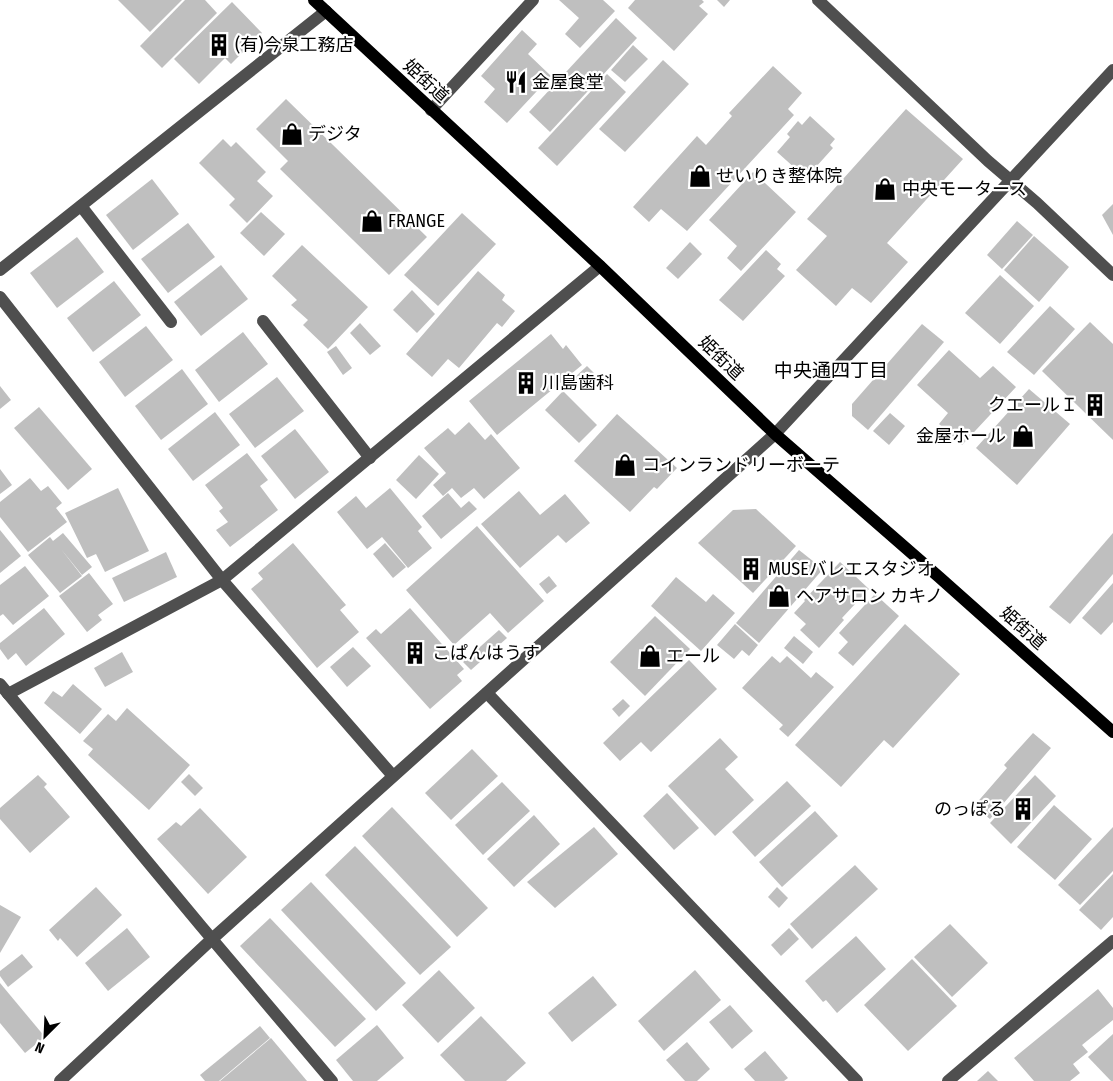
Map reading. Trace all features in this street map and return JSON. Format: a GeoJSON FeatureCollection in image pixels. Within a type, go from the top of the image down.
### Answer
{"type":"FeatureCollection","features":[{"type":"Feature","properties":{"kind":"main road","name":"姫街道"},"geometry":{"type":"LineString","coordinates":[[314,0],[600,266],[775,434],[1113,732]]}},
{"type":"Feature","properties":{"kind":"street"},"geometry":{"type":"LineString","coordinates":[[431,110],[533,0]]}},
{"type":"Feature","properties":{"kind":"street"},"geometry":{"type":"LineString","coordinates":[[818,0],[988,161],[1113,275]]}},
{"type":"Feature","properties":{"kind":"street"},"geometry":{"type":"LineString","coordinates":[[0,270],[326,11]]}},
{"type":"Feature","properties":{"kind":"street"},"geometry":{"type":"LineString","coordinates":[[60,1081],[212,939],[775,434],[1113,70]]}},
{"type":"Feature","properties":{"kind":"street"},"geometry":{"type":"LineString","coordinates":[[81,206],[170,322]]}},
{"type":"Feature","properties":{"kind":"street"},"geometry":{"type":"LineString","coordinates":[[332,1081],[4,689],[222,580],[600,266]]}},
{"type":"Feature","properties":{"kind":"street"},"geometry":{"type":"LineString","coordinates":[[0,297],[222,580],[393,776]]}},
{"type":"Feature","properties":{"kind":"street"},"geometry":{"type":"LineString","coordinates":[[263,321],[370,458]]}},
{"type":"Feature","properties":{"kind":"street"},"geometry":{"type":"LineString","coordinates":[[487,693],[857,1081]]}},
{"type":"Feature","properties":{"kind":"street"},"geometry":{"type":"LineString","coordinates":[[948,1081],[1113,941]]}},
{"type":"Feature","properties":{"kind":"building"},"geometry":{"type":"Polygon","coordinates":[[[118,0],[182,0],[150,32],[118,0]]]}},
{"type":"Feature","properties":{"kind":"building"},"geometry":{"type":"Polygon","coordinates":[[[185,0],[205,0],[217,13],[162,68],[140,46],[185,0]]]}},
{"type":"Feature","properties":{"kind":"building"},"geometry":{"type":"Polygon","coordinates":[[[559,0],[603,0],[615,11],[580,48],[565,34],[579,18],[559,0]]]}},
{"type":"Feature","properties":{"kind":"building"},"geometry":{"type":"Polygon","coordinates":[[[635,0],[702,0],[704,2],[699,6],[708,14],[674,51],[628,8],[635,0]]]}},
{"type":"Feature","properties":{"kind":"building"},"geometry":{"type":"Polygon","coordinates":[[[717,0],[730,0],[724,7],[717,0]]]}},
{"type":"Feature","properties":{"kind":"building","name":"(有)今泉工務店"},"geometry":{"type":"Polygon","coordinates":[[[232,2],[262,33],[231,64],[225,58],[199,84],[174,59],[232,2]]]}},
{"type":"Feature","properties":{"kind":"building"},"geometry":{"type":"Polygon","coordinates":[[[616,18],[637,38],[550,132],[529,112],[616,18]]]}},
{"type":"Feature","properties":{"kind":"building","name":"金屋食堂"},"geometry":{"type":"Polygon","coordinates":[[[522,30],[537,44],[528,54],[551,76],[507,123],[484,102],[495,89],[481,76],[522,30]]]}},
{"type":"Feature","properties":{"kind":"building"},"geometry":{"type":"Polygon","coordinates":[[[633,45],[648,59],[625,82],[611,70],[633,45]]]}},
{"type":"Feature","properties":{"kind":"building"},"geometry":{"type":"Polygon","coordinates":[[[663,60],[689,84],[625,152],[599,129],[663,60]]]}},
{"type":"Feature","properties":{"kind":"building","name":"せいりき整体院"},"geometry":{"type":"Polygon","coordinates":[[[773,66],[802,93],[788,109],[794,115],[687,231],[661,209],[649,222],[633,207],[697,136],[706,145],[732,116],[729,113],[773,66]]]}},
{"type":"Feature","properties":{"kind":"building"},"geometry":{"type":"Polygon","coordinates":[[[607,74],[626,92],[557,166],[538,148],[607,74]]]}},
{"type":"Feature","properties":{"kind":"building"},"geometry":{"type":"Polygon","coordinates":[[[286,99],[427,237],[389,275],[280,169],[288,161],[256,129],[286,99]]]}},
{"type":"Feature","properties":{"kind":"building","name":"中央モータース"},"geometry":{"type":"Polygon","coordinates":[[[906,109],[963,159],[887,243],[908,262],[871,303],[852,288],[836,306],[796,270],[827,236],[807,219],[906,109]]]}},
{"type":"Feature","properties":{"kind":"building"},"geometry":{"type":"Polygon","coordinates":[[[810,116],[835,139],[830,145],[833,148],[806,178],[777,152],[790,137],[787,134],[798,121],[802,125],[810,116]]]}},
{"type":"Feature","properties":{"kind":"building"},"geometry":{"type":"Polygon","coordinates":[[[223,139],[231,147],[236,142],[266,172],[257,181],[273,196],[247,223],[229,205],[235,199],[199,163],[223,139]]]}},
{"type":"Feature","properties":{"kind":"building"},"geometry":{"type":"Polygon","coordinates":[[[753,172],[796,212],[741,271],[727,258],[737,246],[709,220],[753,172]]]}},
{"type":"Feature","properties":{"kind":"building"},"geometry":{"type":"Polygon","coordinates":[[[152,179],[179,214],[133,250],[106,215],[152,179]]]}},
{"type":"Feature","properties":{"kind":"building"},"geometry":{"type":"Polygon","coordinates":[[[1113,204],[1113,235],[1102,215],[1113,204]]]}},
{"type":"Feature","properties":{"kind":"building"},"geometry":{"type":"Polygon","coordinates":[[[261,212],[285,234],[264,256],[240,233],[261,212]]]}},
{"type":"Feature","properties":{"kind":"building"},"geometry":{"type":"Polygon","coordinates":[[[462,213],[496,244],[438,306],[404,275],[462,213]]]}},
{"type":"Feature","properties":{"kind":"building"},"geometry":{"type":"Polygon","coordinates":[[[1017,221],[1033,235],[1002,269],[987,255],[1017,221]]]}},
{"type":"Feature","properties":{"kind":"building"},"geometry":{"type":"Polygon","coordinates":[[[188,223],[215,257],[168,293],[141,259],[188,223]]]}},
{"type":"Feature","properties":{"kind":"building"},"geometry":{"type":"Polygon","coordinates":[[[1034,236],[1069,267],[1039,302],[1004,270],[1034,236]]]}},
{"type":"Feature","properties":{"kind":"building"},"geometry":{"type":"Polygon","coordinates":[[[77,237],[104,272],[57,308],[30,273],[77,237]]]}},
{"type":"Feature","properties":{"kind":"building"},"geometry":{"type":"Polygon","coordinates":[[[690,242],[702,254],[678,279],[666,268],[690,242]]]}},
{"type":"Feature","properties":{"kind":"building"},"geometry":{"type":"Polygon","coordinates":[[[302,245],[368,307],[328,349],[303,325],[308,320],[291,305],[297,300],[272,276],[302,245]]]}},
{"type":"Feature","properties":{"kind":"building"},"geometry":{"type":"Polygon","coordinates":[[[766,250],[781,264],[777,269],[785,276],[743,321],[719,300],[766,250]]]}},
{"type":"Feature","properties":{"kind":"building"},"geometry":{"type":"Polygon","coordinates":[[[221,265],[248,299],[201,336],[174,302],[221,265]]]}},
{"type":"Feature","properties":{"kind":"building"},"geometry":{"type":"Polygon","coordinates":[[[478,271],[505,295],[502,300],[515,311],[502,327],[497,323],[459,368],[448,359],[432,377],[406,354],[478,271]]]}},
{"type":"Feature","properties":{"kind":"building"},"geometry":{"type":"Polygon","coordinates":[[[1000,275],[1034,306],[1000,344],[965,313],[1000,275]]]}},
{"type":"Feature","properties":{"kind":"building"},"geometry":{"type":"Polygon","coordinates":[[[114,281],[141,315],[93,352],[67,318],[114,281]]]}},
{"type":"Feature","properties":{"kind":"building"},"geometry":{"type":"Polygon","coordinates":[[[412,290],[435,314],[417,333],[393,310],[412,290]]]}},
{"type":"Feature","properties":{"kind":"building"},"geometry":{"type":"Polygon","coordinates":[[[1050,306],[1075,329],[1034,375],[1007,352],[1050,306]]]}},
{"type":"Feature","properties":{"kind":"building","name":"クエールＩ"},"geometry":{"type":"Polygon","coordinates":[[[1090,322],[1113,344],[1113,440],[1042,371],[1090,322]]]}},
{"type":"Feature","properties":{"kind":"building"},"geometry":{"type":"Polygon","coordinates":[[[360,323],[381,346],[370,355],[350,333],[360,323]]]}},
{"type":"Feature","properties":{"kind":"building"},"geometry":{"type":"Polygon","coordinates":[[[922,324],[944,342],[868,430],[852,416],[852,404],[922,324]]]}},
{"type":"Feature","properties":{"kind":"building"},"geometry":{"type":"Polygon","coordinates":[[[146,326],[173,360],[125,397],[99,362],[146,326]]]}},
{"type":"Feature","properties":{"kind":"building"},"geometry":{"type":"Polygon","coordinates":[[[243,332],[268,364],[219,402],[195,370],[243,332]]]}},
{"type":"Feature","properties":{"kind":"building","name":"川島歯科"},"geometry":{"type":"Polygon","coordinates":[[[551,334],[563,349],[566,345],[582,365],[497,435],[469,401],[551,334]]]}},
{"type":"Feature","properties":{"kind":"building"},"geometry":{"type":"Polygon","coordinates":[[[336,346],[352,368],[343,375],[327,352],[336,346]]]}},
{"type":"Feature","properties":{"kind":"building"},"geometry":{"type":"Polygon","coordinates":[[[949,350],[980,378],[993,366],[1016,387],[962,445],[939,424],[948,413],[917,385],[949,350]]]}},
{"type":"Feature","properties":{"kind":"building"},"geometry":{"type":"Polygon","coordinates":[[[587,366],[595,374],[582,388],[573,379],[587,366]]]}},
{"type":"Feature","properties":{"kind":"building"},"geometry":{"type":"Polygon","coordinates":[[[182,369],[208,404],[161,440],[135,406],[182,369]]]}},
{"type":"Feature","properties":{"kind":"building"},"geometry":{"type":"Polygon","coordinates":[[[277,377],[304,411],[255,448],[229,414],[277,377]]]}},
{"type":"Feature","properties":{"kind":"building"},"geometry":{"type":"Polygon","coordinates":[[[0,386],[11,400],[0,409],[0,386]]]}},
{"type":"Feature","properties":{"kind":"building","name":"金屋ホール"},"geometry":{"type":"Polygon","coordinates":[[[1029,389],[1070,424],[1017,485],[976,448],[1029,389]]]}},
{"type":"Feature","properties":{"kind":"building"},"geometry":{"type":"Polygon","coordinates":[[[563,391],[597,425],[579,443],[545,410],[563,391]]]}},
{"type":"Feature","properties":{"kind":"building"},"geometry":{"type":"Polygon","coordinates":[[[39,407],[92,469],[68,490],[14,428],[39,407]]]}},
{"type":"Feature","properties":{"kind":"building"},"geometry":{"type":"Polygon","coordinates":[[[215,412],[240,445],[193,481],[168,449],[215,412]]]}},
{"type":"Feature","properties":{"kind":"building"},"geometry":{"type":"Polygon","coordinates":[[[890,413],[905,426],[889,445],[873,431],[890,413]]]}},
{"type":"Feature","properties":{"kind":"building","name":"コインランドリーボーテ"},"geometry":{"type":"Polygon","coordinates":[[[617,414],[677,468],[657,489],[654,487],[630,512],[574,461],[617,414]]]}},
{"type":"Feature","properties":{"kind":"building"},"geometry":{"type":"Polygon","coordinates":[[[469,422],[485,440],[491,434],[520,468],[484,499],[474,488],[461,498],[452,488],[443,496],[433,485],[446,473],[424,448],[448,428],[455,435],[469,422]]]}},
{"type":"Feature","properties":{"kind":"building"},"geometry":{"type":"Polygon","coordinates":[[[295,429],[329,472],[295,499],[261,456],[295,429]]]}},
{"type":"Feature","properties":{"kind":"building"},"geometry":{"type":"Polygon","coordinates":[[[247,453],[268,480],[260,486],[278,510],[230,547],[216,530],[228,522],[219,511],[223,508],[205,485],[247,453]]]}},
{"type":"Feature","properties":{"kind":"building"},"geometry":{"type":"Polygon","coordinates":[[[419,455],[439,474],[416,499],[396,480],[419,455]]]}},
{"type":"Feature","properties":{"kind":"building"},"geometry":{"type":"Polygon","coordinates":[[[0,469],[12,485],[0,494],[0,469]]]}},
{"type":"Feature","properties":{"kind":"building"},"geometry":{"type":"Polygon","coordinates":[[[30,478],[41,491],[48,486],[62,503],[56,508],[67,522],[28,552],[0,517],[0,502],[30,478]]]}},
{"type":"Feature","properties":{"kind":"building"},"geometry":{"type":"Polygon","coordinates":[[[118,488],[149,551],[105,572],[96,554],[87,558],[65,513],[118,488]]]}},
{"type":"Feature","properties":{"kind":"building"},"geometry":{"type":"Polygon","coordinates":[[[390,488],[422,527],[418,531],[432,548],[408,568],[382,537],[367,549],[337,512],[356,496],[366,508],[390,488]]]}},
{"type":"Feature","properties":{"kind":"building"},"geometry":{"type":"Polygon","coordinates":[[[519,491],[540,515],[565,494],[590,523],[566,543],[558,535],[520,568],[481,524],[519,491]]]}},
{"type":"Feature","properties":{"kind":"building"},"geometry":{"type":"Polygon","coordinates":[[[448,493],[461,508],[469,501],[477,509],[441,539],[422,516],[448,493]]]}},
{"type":"Feature","properties":{"kind":"building","name":"MUSEバレエスタジオ"},"geometry":{"type":"Polygon","coordinates":[[[756,509],[796,546],[753,593],[698,543],[733,510],[756,509]]]}},
{"type":"Feature","properties":{"kind":"building"},"geometry":{"type":"Polygon","coordinates":[[[477,526],[544,601],[508,633],[490,613],[454,645],[406,590],[477,526]]]}},
{"type":"Feature","properties":{"kind":"building"},"geometry":{"type":"Polygon","coordinates":[[[0,530],[21,556],[0,573],[0,530]]]}},
{"type":"Feature","properties":{"kind":"building"},"geometry":{"type":"Polygon","coordinates":[[[63,533],[92,567],[82,575],[61,549],[82,576],[60,593],[28,555],[50,537],[53,541],[63,533]]]}},
{"type":"Feature","properties":{"kind":"building"},"geometry":{"type":"Polygon","coordinates":[[[1113,533],[1113,574],[1070,624],[1049,607],[1113,533]]]}},
{"type":"Feature","properties":{"kind":"building"},"geometry":{"type":"Polygon","coordinates":[[[293,543],[346,605],[340,610],[359,632],[317,668],[251,589],[263,579],[258,573],[293,543]]]}},
{"type":"Feature","properties":{"kind":"building"},"geometry":{"type":"Polygon","coordinates":[[[385,543],[406,567],[393,578],[373,554],[385,543]]]}},
{"type":"Feature","properties":{"kind":"building","name":"ヘアサロン カキノ"},"geometry":{"type":"Polygon","coordinates":[[[799,550],[823,569],[759,643],[736,623],[799,550]]]}},
{"type":"Feature","properties":{"kind":"building"},"geometry":{"type":"Polygon","coordinates":[[[166,552],[177,577],[124,602],[112,578],[166,552]]]}},
{"type":"Feature","properties":{"kind":"building"},"geometry":{"type":"Polygon","coordinates":[[[840,562],[869,589],[842,618],[844,620],[819,648],[800,630],[806,624],[794,613],[840,562]]]}},
{"type":"Feature","properties":{"kind":"building"},"geometry":{"type":"Polygon","coordinates":[[[25,566],[49,596],[13,625],[3,614],[0,616],[0,585],[25,566]]]}},
{"type":"Feature","properties":{"kind":"building"},"geometry":{"type":"Polygon","coordinates":[[[89,573],[113,604],[98,615],[102,620],[87,632],[59,596],[89,573]]]}},
{"type":"Feature","properties":{"kind":"building"},"geometry":{"type":"Polygon","coordinates":[[[549,576],[557,586],[547,594],[539,584],[549,576]]]}},
{"type":"Feature","properties":{"kind":"building"},"geometry":{"type":"Polygon","coordinates":[[[676,577],[706,602],[713,594],[735,613],[701,651],[651,606],[676,577]]]}},
{"type":"Feature","properties":{"kind":"building"},"geometry":{"type":"Polygon","coordinates":[[[1113,583],[1113,622],[1101,635],[1082,618],[1113,583]]]}},
{"type":"Feature","properties":{"kind":"building"},"geometry":{"type":"Polygon","coordinates":[[[875,594],[899,616],[853,666],[838,653],[848,642],[839,633],[875,594]]]}},
{"type":"Feature","properties":{"kind":"building"},"geometry":{"type":"Polygon","coordinates":[[[44,608],[65,634],[26,666],[16,653],[8,660],[0,649],[0,643],[44,608]]]}},
{"type":"Feature","properties":{"kind":"building","name":"こぱんはうす"},"geometry":{"type":"Polygon","coordinates":[[[410,608],[464,669],[457,675],[462,681],[430,709],[366,638],[376,629],[381,634],[410,608]]]}},
{"type":"Feature","properties":{"kind":"building","name":"エール"},"geometry":{"type":"Polygon","coordinates":[[[655,616],[690,649],[645,696],[610,662],[655,616]]]}},
{"type":"Feature","properties":{"kind":"building"},"geometry":{"type":"Polygon","coordinates":[[[735,624],[758,645],[749,656],[742,650],[734,659],[717,645],[735,624]]]}},
{"type":"Feature","properties":{"kind":"building"},"geometry":{"type":"Polygon","coordinates":[[[905,624],[960,674],[893,748],[884,740],[841,787],[795,745],[905,624]]]}},
{"type":"Feature","properties":{"kind":"building"},"geometry":{"type":"Polygon","coordinates":[[[499,630],[507,638],[471,670],[463,662],[499,630]]]}},
{"type":"Feature","properties":{"kind":"building"},"geometry":{"type":"Polygon","coordinates":[[[794,636],[813,652],[803,664],[784,648],[794,636]]]}},
{"type":"Feature","properties":{"kind":"building"},"geometry":{"type":"Polygon","coordinates":[[[353,647],[371,666],[347,687],[330,667],[353,647]]]}},
{"type":"Feature","properties":{"kind":"building"},"geometry":{"type":"Polygon","coordinates":[[[122,652],[133,672],[105,687],[94,668],[122,652]]]}},
{"type":"Feature","properties":{"kind":"building"},"geometry":{"type":"Polygon","coordinates":[[[772,656],[780,663],[787,656],[811,678],[816,672],[834,687],[788,737],[779,729],[783,725],[742,688],[772,656]]]}},
{"type":"Feature","properties":{"kind":"building"},"geometry":{"type":"Polygon","coordinates":[[[689,660],[717,689],[651,752],[641,742],[620,761],[603,743],[689,660]]]}},
{"type":"Feature","properties":{"kind":"building"},"geometry":{"type":"Polygon","coordinates":[[[73,684],[102,709],[80,734],[44,703],[53,691],[62,697],[73,684]]]}},
{"type":"Feature","properties":{"kind":"building"},"geometry":{"type":"Polygon","coordinates":[[[623,699],[630,706],[619,717],[612,709],[623,699]]]}},
{"type":"Feature","properties":{"kind":"building"},"geometry":{"type":"Polygon","coordinates":[[[127,708],[190,765],[149,810],[88,755],[93,749],[83,741],[108,714],[116,721],[127,708]]]}},
{"type":"Feature","properties":{"kind":"building"},"geometry":{"type":"Polygon","coordinates":[[[1033,733],[1051,748],[990,819],[974,806],[1007,768],[1004,765],[1033,733]]]}},
{"type":"Feature","properties":{"kind":"building"},"geometry":{"type":"Polygon","coordinates":[[[720,738],[738,757],[725,769],[754,800],[715,836],[668,786],[720,738]]]}},
{"type":"Feature","properties":{"kind":"building"},"geometry":{"type":"Polygon","coordinates":[[[472,749],[498,776],[451,820],[425,793],[472,749]]]}},
{"type":"Feature","properties":{"kind":"building"},"geometry":{"type":"Polygon","coordinates":[[[189,774],[203,788],[195,796],[181,782],[189,774]]]}},
{"type":"Feature","properties":{"kind":"building"},"geometry":{"type":"Polygon","coordinates":[[[38,775],[47,784],[44,787],[70,817],[30,853],[0,819],[0,808],[38,775]]]}},
{"type":"Feature","properties":{"kind":"building","name":"のっぽる"},"geometry":{"type":"Polygon","coordinates":[[[1035,775],[1056,796],[1011,844],[990,823],[1035,775]]]}},
{"type":"Feature","properties":{"kind":"building"},"geometry":{"type":"Polygon","coordinates":[[[787,781],[811,806],[755,857],[732,832],[787,781]]]}},
{"type":"Feature","properties":{"kind":"building"},"geometry":{"type":"Polygon","coordinates":[[[502,782],[530,811],[483,855],[455,825],[502,782]]]}},
{"type":"Feature","properties":{"kind":"building"},"geometry":{"type":"Polygon","coordinates":[[[667,793],[699,828],[674,850],[643,816],[667,793]]]}},
{"type":"Feature","properties":{"kind":"building"},"geometry":{"type":"Polygon","coordinates":[[[1054,805],[1092,839],[1055,880],[1017,847],[1054,805]]]}},
{"type":"Feature","properties":{"kind":"building"},"geometry":{"type":"Polygon","coordinates":[[[392,807],[488,908],[457,937],[362,836],[392,807]]]}},
{"type":"Feature","properties":{"kind":"building"},"geometry":{"type":"Polygon","coordinates":[[[200,808],[247,857],[208,894],[157,839],[176,822],[181,826],[200,808]]]}},
{"type":"Feature","properties":{"kind":"building"},"geometry":{"type":"Polygon","coordinates":[[[815,811],[838,836],[782,887],[759,862],[815,811]]]}},
{"type":"Feature","properties":{"kind":"building"},"geometry":{"type":"Polygon","coordinates":[[[534,815],[560,844],[514,887],[487,859],[534,815]]]}},
{"type":"Feature","properties":{"kind":"building"},"geometry":{"type":"Polygon","coordinates":[[[594,827],[618,854],[555,908],[527,882],[594,827]]]}},
{"type":"Feature","properties":{"kind":"building"},"geometry":{"type":"Polygon","coordinates":[[[1113,827],[1113,871],[1080,905],[1058,885],[1113,827]]]}},
{"type":"Feature","properties":{"kind":"building"},"geometry":{"type":"Polygon","coordinates":[[[355,846],[451,947],[420,975],[325,875],[355,846]]]}},
{"type":"Feature","properties":{"kind":"building"},"geometry":{"type":"Polygon","coordinates":[[[855,865],[878,889],[812,949],[790,924],[855,865]]]}},
{"type":"Feature","properties":{"kind":"building"},"geometry":{"type":"Polygon","coordinates":[[[1113,874],[1113,917],[1101,930],[1079,910],[1113,874]]]}},
{"type":"Feature","properties":{"kind":"building"},"geometry":{"type":"Polygon","coordinates":[[[311,882],[406,983],[376,1011],[281,910],[311,882]]]}},
{"type":"Feature","properties":{"kind":"building"},"geometry":{"type":"Polygon","coordinates":[[[96,887],[122,915],[77,957],[60,938],[58,941],[49,930],[96,887]]]}},
{"type":"Feature","properties":{"kind":"building"},"geometry":{"type":"Polygon","coordinates":[[[777,887],[788,898],[779,908],[768,897],[777,887]]]}},
{"type":"Feature","properties":{"kind":"building"},"geometry":{"type":"Polygon","coordinates":[[[0,905],[21,917],[0,953],[0,905]]]}},
{"type":"Feature","properties":{"kind":"building"},"geometry":{"type":"Polygon","coordinates":[[[270,918],[366,1019],[335,1047],[240,946],[270,918]]]}},
{"type":"Feature","properties":{"kind":"building"},"geometry":{"type":"Polygon","coordinates":[[[950,924],[988,963],[952,997],[914,957],[950,924]]]}},
{"type":"Feature","properties":{"kind":"building"},"geometry":{"type":"Polygon","coordinates":[[[127,928],[150,957],[108,991],[85,963],[127,928]]]}},
{"type":"Feature","properties":{"kind":"building"},"geometry":{"type":"Polygon","coordinates":[[[789,928],[799,939],[781,956],[771,945],[789,928]]]}},
{"type":"Feature","properties":{"kind":"building"},"geometry":{"type":"Polygon","coordinates":[[[856,936],[886,969],[837,1013],[826,1000],[823,1002],[805,981],[856,936]]]}},
{"type":"Feature","properties":{"kind":"building"},"geometry":{"type":"Polygon","coordinates":[[[22,954],[33,967],[8,987],[0,976],[0,971],[22,954]]]}},
{"type":"Feature","properties":{"kind":"building"},"geometry":{"type":"Polygon","coordinates":[[[912,959],[957,1006],[908,1051],[864,1005],[912,959]]]}},
{"type":"Feature","properties":{"kind":"building"},"geometry":{"type":"Polygon","coordinates":[[[439,970],[475,1008],[438,1043],[402,1005],[439,970]]]}},
{"type":"Feature","properties":{"kind":"building"},"geometry":{"type":"Polygon","coordinates":[[[695,970],[721,1000],[664,1051],[638,1021],[695,970]]]}},
{"type":"Feature","properties":{"kind":"building"},"geometry":{"type":"Polygon","coordinates":[[[593,976],[617,1005],[572,1042],[548,1013],[593,976]]]}},
{"type":"Feature","properties":{"kind":"building"},"geometry":{"type":"Polygon","coordinates":[[[0,983],[45,1037],[25,1053],[0,1023],[0,983]]]}},
{"type":"Feature","properties":{"kind":"building"},"geometry":{"type":"Polygon","coordinates":[[[1098,989],[1113,1008],[1113,1020],[1082,1045],[1088,1052],[1073,1064],[1080,1073],[1070,1081],[1034,1081],[1014,1058],[1098,989]]]}},
{"type":"Feature","properties":{"kind":"building"},"geometry":{"type":"Polygon","coordinates":[[[730,1005],[753,1031],[732,1049],[709,1022],[730,1005]]]}},
{"type":"Feature","properties":{"kind":"building"},"geometry":{"type":"Polygon","coordinates":[[[481,1016],[526,1063],[506,1081],[465,1081],[440,1055],[481,1016]]]}},
{"type":"Feature","properties":{"kind":"building"},"geometry":{"type":"Polygon","coordinates":[[[377,1025],[404,1058],[377,1081],[353,1081],[336,1060],[377,1025]]]}},
{"type":"Feature","properties":{"kind":"building"},"geometry":{"type":"Polygon","coordinates":[[[260,1026],[270,1038],[219,1081],[205,1081],[200,1075],[260,1026]]]}},
{"type":"Feature","properties":{"kind":"building"},"geometry":{"type":"Polygon","coordinates":[[[1113,1034],[1113,1081],[1111,1081],[1088,1057],[1113,1034]]]}},
{"type":"Feature","properties":{"kind":"building"},"geometry":{"type":"Polygon","coordinates":[[[271,1038],[307,1081],[220,1081],[271,1038]]]}},
{"type":"Feature","properties":{"kind":"building"},"geometry":{"type":"Polygon","coordinates":[[[687,1042],[710,1069],[697,1081],[685,1081],[666,1060],[687,1042]]]}},
{"type":"Feature","properties":{"kind":"building"},"geometry":{"type":"Polygon","coordinates":[[[765,1051],[788,1078],[784,1081],[755,1081],[744,1069],[765,1051]]]}},
{"type":"Feature","properties":{"kind":"building"},"geometry":{"type":"Polygon","coordinates":[[[988,1071],[998,1081],[977,1081],[988,1071]]]}},
{"type":"Feature","properties":{"kind":"place","name":"(有)今泉工務店"},"geometry":{"type":"Point","coordinates":[219,45]}},
{"type":"Feature","properties":{"kind":"place","name":"金屋食堂"},"geometry":{"type":"Point","coordinates":[516,82]}},
{"type":"Feature","properties":{"kind":"place","name":"デジタ"},"geometry":{"type":"Point","coordinates":[292,134]}},
{"type":"Feature","properties":{"kind":"place","name":"せいりき整体院"},"geometry":{"type":"Point","coordinates":[700,176]}},
{"type":"Feature","properties":{"kind":"place","name":"中央モータース"},"geometry":{"type":"Point","coordinates":[885,189]}},
{"type":"Feature","properties":{"kind":"place","name":"FRANGE"},"geometry":{"type":"Point","coordinates":[372,221]}},
{"type":"Feature","properties":{"kind":"place","name":"川島歯科"},"geometry":{"type":"Point","coordinates":[526,383]}},
{"type":"Feature","properties":{"kind":"place","name":"クエールＩ"},"geometry":{"type":"Point","coordinates":[1095,405]}},
{"type":"Feature","properties":{"kind":"place","name":"金屋ホール"},"geometry":{"type":"Point","coordinates":[1023,436]}},
{"type":"Feature","properties":{"kind":"place","name":"コインランドリーボーテ"},"geometry":{"type":"Point","coordinates":[625,465]}},
{"type":"Feature","properties":{"kind":"place","name":"MUSEバレエスタジオ"},"geometry":{"type":"Point","coordinates":[751,569]}},
{"type":"Feature","properties":{"kind":"place","name":"ヘアサロン カキノ"},"geometry":{"type":"Point","coordinates":[779,596]}},
{"type":"Feature","properties":{"kind":"place","name":"こぱんはうす"},"geometry":{"type":"Point","coordinates":[415,653]}},
{"type":"Feature","properties":{"kind":"place","name":"エール"},"geometry":{"type":"Point","coordinates":[650,656]}},
{"type":"Feature","properties":{"kind":"place","name":"のっぽる"},"geometry":{"type":"Point","coordinates":[1023,809]}},
{"type":"Feature","properties":{"kind":"district","name":"中央通四丁目"},"geometry":{"type":"Point","coordinates":[831,370]}}]}
